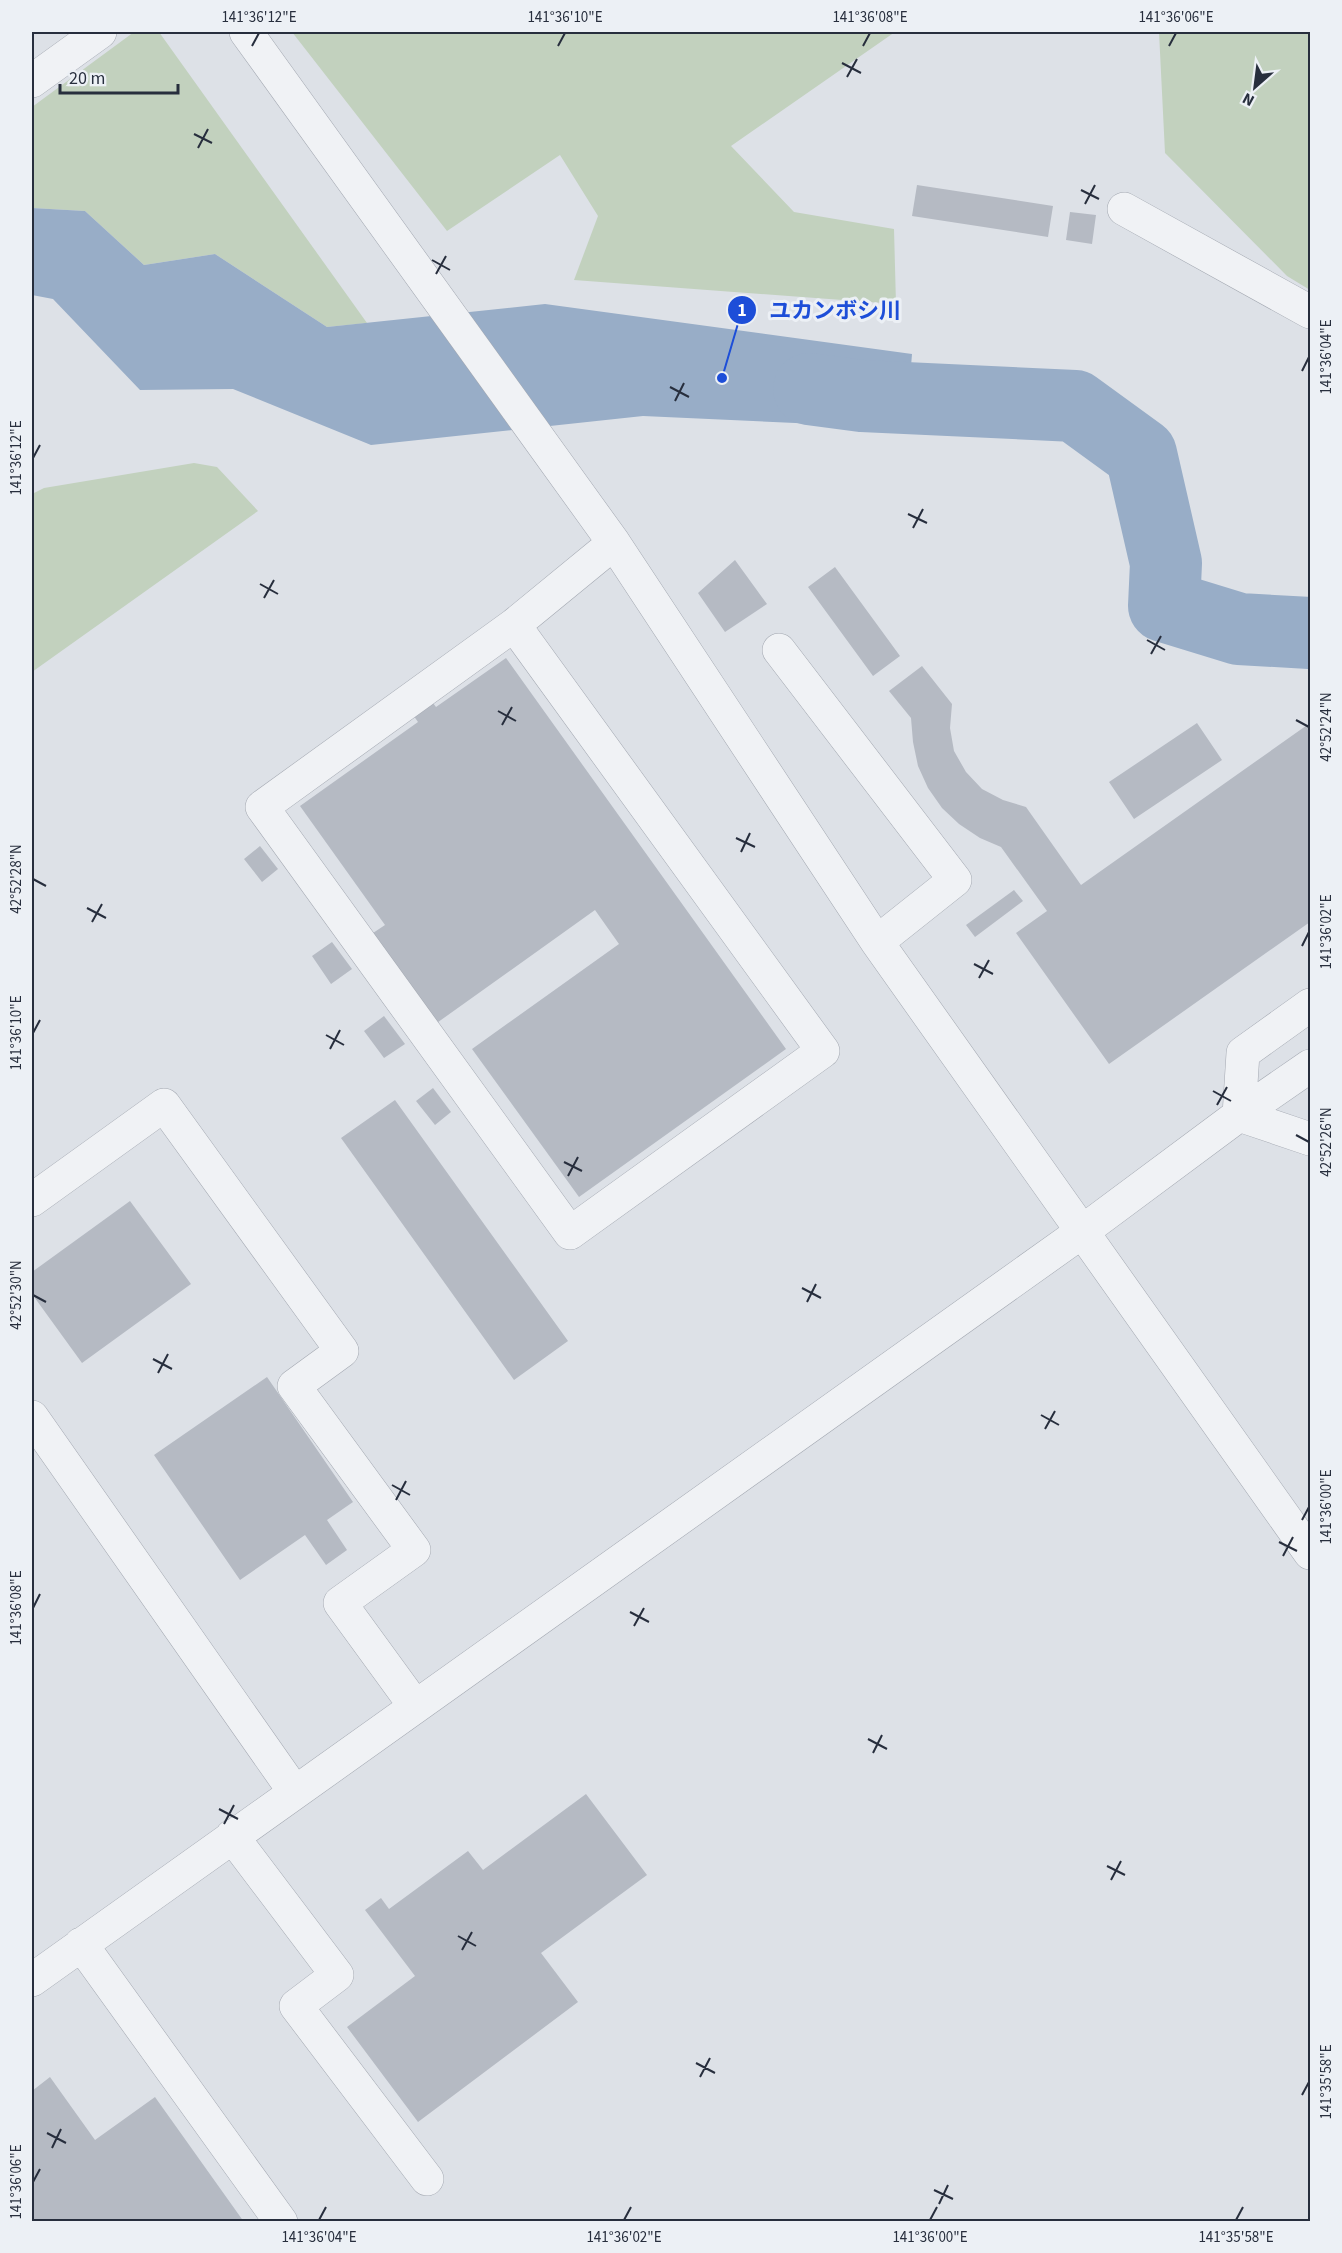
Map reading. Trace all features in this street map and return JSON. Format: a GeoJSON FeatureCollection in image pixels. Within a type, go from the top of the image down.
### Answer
{"type":"FeatureCollection","features":[{"type":"Feature","properties":{"kind":"street"},"geometry":{"type":"LineString","coordinates":[[32,81],[100,32]]}},
{"type":"Feature","properties":{"kind":"street"},"geometry":{"type":"LineString","coordinates":[[246,32],[614,543],[877,942],[1311,1553]]}},
{"type":"Feature","properties":{"kind":"street"},"geometry":{"type":"LineString","coordinates":[[1124,209],[1311,312]]}},
{"type":"Feature","properties":{"kind":"street"},"geometry":{"type":"LineString","coordinates":[[514,624],[823,1051],[570,1233],[261,807],[514,624],[614,543]]}},
{"type":"Feature","properties":{"kind":"street"},"geometry":{"type":"LineString","coordinates":[[779,650],[955,880],[877,942]]}},
{"type":"Feature","properties":{"kind":"street"},"geometry":{"type":"LineString","coordinates":[[1239,1115],[1243,1053],[1311,1005]]}},
{"type":"Feature","properties":{"kind":"street"},"geometry":{"type":"LineString","coordinates":[[32,1980],[294,1791],[1083,1231],[1239,1115],[1311,1066]]}},
{"type":"Feature","properties":{"kind":"street"},"geometry":{"type":"LineString","coordinates":[[32,1200],[164,1105],[342,1351],[294,1386],[414,1550],[340,1603],[415,1706]]}},
{"type":"Feature","properties":{"kind":"street"},"geometry":{"type":"LineString","coordinates":[[1239,1115],[1311,1139]]}},
{"type":"Feature","properties":{"kind":"street"},"geometry":{"type":"LineString","coordinates":[[32,1417],[294,1791]]}},
{"type":"Feature","properties":{"kind":"street"},"geometry":{"type":"LineString","coordinates":[[232,1836],[337,1975],[296,2006],[427,2179]]}},
{"type":"Feature","properties":{"kind":"street"},"geometry":{"type":"LineString","coordinates":[[81,1944],[281,2222]]}},
{"type":"Feature","properties":{"kind":"green space"},"geometry":{"type":"Polygon","coordinates":[[[134,32],[159,32],[367,323],[327,327],[215,254],[144,265],[85,211],[32,208],[32,107],[134,32]]]}},
{"type":"Feature","properties":{"kind":"green space"},"geometry":{"type":"Polygon","coordinates":[[[292,32],[895,32],[731,146],[794,212],[894,229],[896,304],[574,280],[598,216],[560,155],[447,231],[292,32]]]}},
{"type":"Feature","properties":{"kind":"green space"},"geometry":{"type":"Polygon","coordinates":[[[1159,32],[1310,32],[1310,290],[1287,276],[1165,153],[1159,32]]]}},
{"type":"Feature","properties":{"kind":"green space"},"geometry":{"type":"Polygon","coordinates":[[[194,463],[217,467],[258,511],[32,672],[32,494],[44,488],[194,463]]]}},
{"type":"Feature","properties":{"kind":"water"},"geometry":{"type":"Polygon","coordinates":[[[32,208],[85,211],[144,265],[215,254],[327,327],[545,304],[912,354],[906,428],[643,416],[371,445],[233,389],[140,390],[53,299],[32,295],[32,208]]]}},
{"type":"Feature","properties":{"kind":"building"},"geometry":{"type":"Polygon","coordinates":[[[917,185],[1053,206],[1048,237],[912,216],[917,185]]]}},
{"type":"Feature","properties":{"kind":"building"},"geometry":{"type":"Polygon","coordinates":[[[1070,212],[1096,215],[1092,244],[1066,240],[1070,212]]]}},
{"type":"Feature","properties":{"kind":"building"},"geometry":{"type":"Polygon","coordinates":[[[735,560],[767,604],[725,632],[698,593],[735,560]]]}},
{"type":"Feature","properties":{"kind":"building"},"geometry":{"type":"Polygon","coordinates":[[[835,567],[900,656],[873,676],[808,587],[835,567]]]}},
{"type":"Feature","properties":{"kind":"building"},"geometry":{"type":"Polygon","coordinates":[[[506,658],[786,1049],[579,1197],[472,1049],[619,944],[595,910],[434,1025],[370,935],[385,925],[300,806],[418,722],[411,712],[430,699],[436,707],[506,658]]]}},
{"type":"Feature","properties":{"kind":"building"},"geometry":{"type":"Polygon","coordinates":[[[922,666],[952,704],[950,728],[954,751],[966,772],[982,789],[1003,800],[1026,807],[1081,885],[1310,723],[1310,922],[1109,1064],[1016,933],[1047,911],[1001,847],[980,838],[959,824],[942,808],[928,788],[918,766],[911,718],[889,691],[922,666]]]}},
{"type":"Feature","properties":{"kind":"building"},"geometry":{"type":"Polygon","coordinates":[[[1197,723],[1222,760],[1134,819],[1109,782],[1197,723]]]}},
{"type":"Feature","properties":{"kind":"building"},"geometry":{"type":"Polygon","coordinates":[[[260,846],[278,869],[262,882],[244,859],[260,846]]]}},
{"type":"Feature","properties":{"kind":"building"},"geometry":{"type":"Polygon","coordinates":[[[1014,890],[1023,901],[975,937],[966,925],[1014,890]]]}},
{"type":"Feature","properties":{"kind":"building"},"geometry":{"type":"Polygon","coordinates":[[[332,942],[352,969],[331,984],[312,956],[332,942]]]}},
{"type":"Feature","properties":{"kind":"building"},"geometry":{"type":"Polygon","coordinates":[[[384,1016],[405,1044],[384,1058],[364,1031],[384,1016]]]}},
{"type":"Feature","properties":{"kind":"building"},"geometry":{"type":"Polygon","coordinates":[[[433,1088],[451,1112],[435,1125],[416,1101],[433,1088]]]}},
{"type":"Feature","properties":{"kind":"building"},"geometry":{"type":"Polygon","coordinates":[[[395,1100],[568,1341],[514,1380],[341,1138],[395,1100]]]}},
{"type":"Feature","properties":{"kind":"building"},"geometry":{"type":"Polygon","coordinates":[[[130,1201],[191,1284],[82,1363],[32,1294],[32,1272],[130,1201]]]}},
{"type":"Feature","properties":{"kind":"building"},"geometry":{"type":"Polygon","coordinates":[[[267,1377],[353,1502],[327,1520],[347,1550],[326,1565],[305,1535],[240,1580],[154,1455],[267,1377]]]}},
{"type":"Feature","properties":{"kind":"building"},"geometry":{"type":"Polygon","coordinates":[[[586,1794],[647,1875],[541,1953],[578,2002],[418,2122],[347,2027],[415,1976],[365,1910],[381,1898],[389,1909],[468,1851],[483,1870],[586,1794]]]}},
{"type":"Feature","properties":{"kind":"building"},"geometry":{"type":"Polygon","coordinates":[[[50,2077],[95,2140],[155,2097],[244,2222],[32,2222],[32,2091],[50,2077]]]}},
{"type":"Feature","properties":{"kind":"waterway"},"geometry":{"type":"LineString","coordinates":[[809,389],[862,396],[1075,406],[1141,454],[1166,563],[1164,606],[1239,629],[1310,633]]}},
{"type":"Feature","properties":{"kind":"place","name":"ユカンボシ川"},"geometry":{"type":"Point","coordinates":[722,378]}}]}
